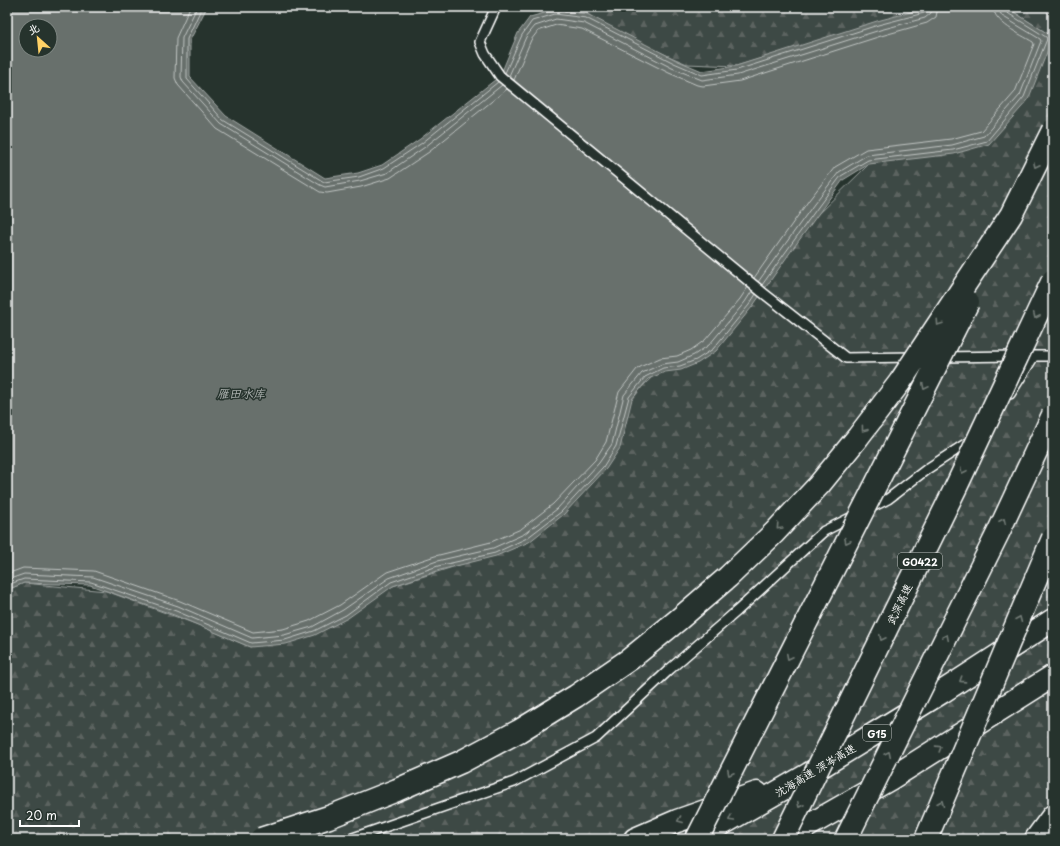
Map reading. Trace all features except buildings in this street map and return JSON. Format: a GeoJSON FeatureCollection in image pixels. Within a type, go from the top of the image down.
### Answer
{"type":"FeatureCollection","features":[{"type":"Feature","properties":{"kind":"highway"},"geometry":{"type":"LineString","coordinates":[[697,839],[1053,130]]}},
{"type":"Feature","properties":{"kind":"highway"},"geometry":{"type":"LineString","coordinates":[[261,839],[329,817],[397,790],[461,762],[519,731],[576,696],[630,659],[678,620],[728,577],[774,533],[819,485],[900,382],[1011,215]]}},
{"type":"Feature","properties":{"kind":"highway","name":"武深高速"},"geometry":{"type":"LineString","coordinates":[[784,839],[954,492],[1053,280]]}},
{"type":"Feature","properties":{"kind":"highway"},"geometry":{"type":"LineString","coordinates":[[846,839],[998,533],[1053,415]]}},
{"type":"Feature","properties":{"kind":"highway"},"geometry":{"type":"LineString","coordinates":[[926,839],[1053,538]]}},
{"type":"Feature","properties":{"kind":"highway","name":"沈海高速 深岑高速"},"geometry":{"type":"LineString","coordinates":[[697,839],[809,774],[942,692],[1053,620]]}},
{"type":"Feature","properties":{"kind":"highway"},"geometry":{"type":"LineString","coordinates":[[784,839],[890,779],[1053,676]]}},
{"type":"Feature","properties":{"kind":"highway"},"geometry":{"type":"LineString","coordinates":[[635,839],[677,821],[809,774]]}},
{"type":"Feature","properties":{"kind":"highway"},"geometry":{"type":"LineString","coordinates":[[1036,839],[1053,816]]}},
{"type":"Feature","properties":{"kind":"lane"},"geometry":{"type":"LineString","coordinates":[[496,7],[480,42],[485,54],[500,76],[762,292],[846,358],[1053,356]]}},
{"type":"Feature","properties":{"kind":"lane"},"geometry":{"type":"LineString","coordinates":[[350,839],[514,782],[596,738],[670,669],[737,611],[824,531],[888,499],[927,469],[989,428],[1034,356]]}},
{"type":"Feature","properties":{"kind":"green space"},"geometry":{"type":"Polygon","coordinates":[[[560,7],[935,7],[736,66],[687,64],[568,12],[560,7]]]}},
{"type":"Feature","properties":{"kind":"green space"},"geometry":{"type":"Polygon","coordinates":[[[1006,7],[1053,7],[1053,37],[1006,7]]]}},
{"type":"Feature","properties":{"kind":"green space"},"geometry":{"type":"Polygon","coordinates":[[[1053,37],[1053,839],[7,839],[7,590],[24,583],[106,591],[201,626],[250,647],[393,586],[519,546],[642,387],[869,164],[1053,37]]]}},
{"type":"Feature","properties":{"kind":"water","name":"雁田水库"},"geometry":{"type":"Polygon","coordinates":[[[7,7],[207,7],[190,40],[190,77],[226,116],[325,178],[358,173],[382,165],[420,139],[500,76],[518,33],[530,17],[555,10],[587,14],[676,60],[702,71],[736,66],[877,21],[930,7],[1006,7],[1053,37],[1028,100],[989,144],[954,154],[869,164],[843,180],[752,307],[716,351],[698,363],[681,370],[665,372],[648,379],[632,399],[620,448],[606,469],[563,515],[529,542],[496,556],[440,570],[393,586],[348,618],[315,635],[286,644],[250,647],[174,615],[90,585],[24,583],[7,590],[7,7]]]}}]}
